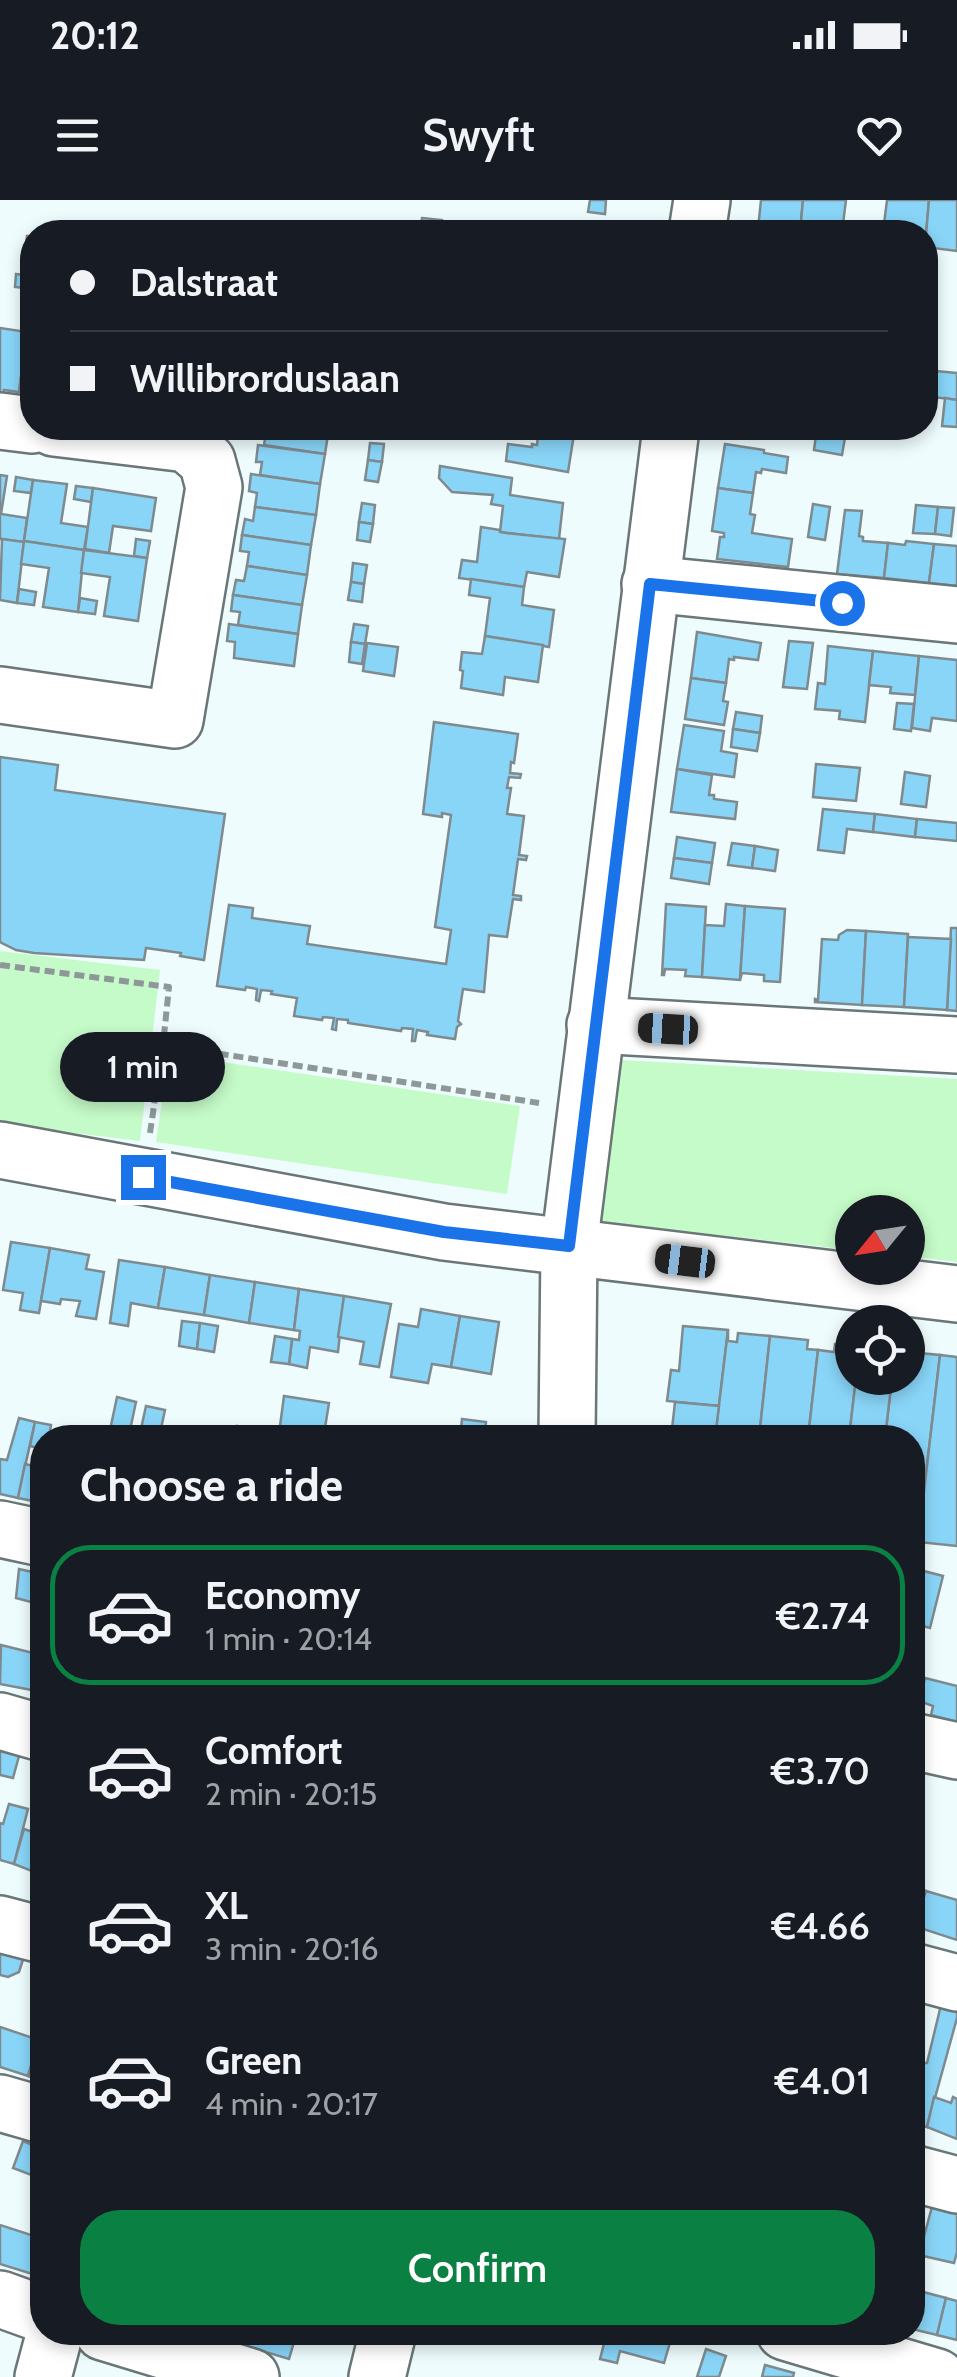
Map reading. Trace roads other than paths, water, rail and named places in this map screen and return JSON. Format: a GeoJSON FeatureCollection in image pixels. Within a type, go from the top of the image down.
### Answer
{"type":"FeatureCollection","features":[{"type":"Feature","properties":{"kind":"street"},"geometry":{"type":"LineString","coordinates":[[0,695],[175,720],[214,487],[208,462],[187,444],[154,440]]}},
{"type":"Feature","properties":{"kind":"street"},"geometry":{"type":"LineString","coordinates":[[567,1425],[569,1246],[669,440]]}},
{"type":"Feature","properties":{"kind":"street"},"geometry":{"type":"LineString","coordinates":[[650,584],[957,615]]}},
{"type":"Feature","properties":{"kind":"street"},"geometry":{"type":"LineString","coordinates":[[595,1025],[957,1045]]}},
{"type":"Feature","properties":{"kind":"street"},"geometry":{"type":"LineString","coordinates":[[0,1150],[444,1232],[957,1294]]}},
{"type":"Feature","properties":{"kind":"street"},"geometry":{"type":"LineString","coordinates":[[0,1528],[30,1535]]}},
{"type":"Feature","properties":{"kind":"street"},"geometry":{"type":"LineString","coordinates":[[0,1721],[30,1730]]}},
{"type":"Feature","properties":{"kind":"street"},"geometry":{"type":"LineString","coordinates":[[925,1744],[957,1751]]}},
{"type":"Feature","properties":{"kind":"street"},"geometry":{"type":"LineString","coordinates":[[0,1924],[30,1932]]}},
{"type":"Feature","properties":{"kind":"street"},"geometry":{"type":"LineString","coordinates":[[925,1973],[957,1982]]}},
{"type":"Feature","properties":{"kind":"street"},"geometry":{"type":"LineString","coordinates":[[0,2102],[30,2111]]}},
{"type":"Feature","properties":{"kind":"street"},"geometry":{"type":"LineString","coordinates":[[925,2176],[957,2185]]}},
{"type":"Feature","properties":{"kind":"street"},"geometry":{"type":"LineString","coordinates":[[0,2299],[30,2310]]}},
{"type":"Feature","properties":{"kind":"street"},"geometry":{"type":"LineString","coordinates":[[43,2377],[52,2345]]}},
{"type":"Feature","properties":{"kind":"street"},"geometry":{"type":"LineString","coordinates":[[146,2345],[251,2377]]}},
{"type":"Feature","properties":{"kind":"street"},"geometry":{"type":"LineString","coordinates":[[377,2377],[385,2345]]}},
{"type":"Feature","properties":{"kind":"street"},"geometry":{"type":"LineString","coordinates":[[829,2345],[937,2377]]}}]}
